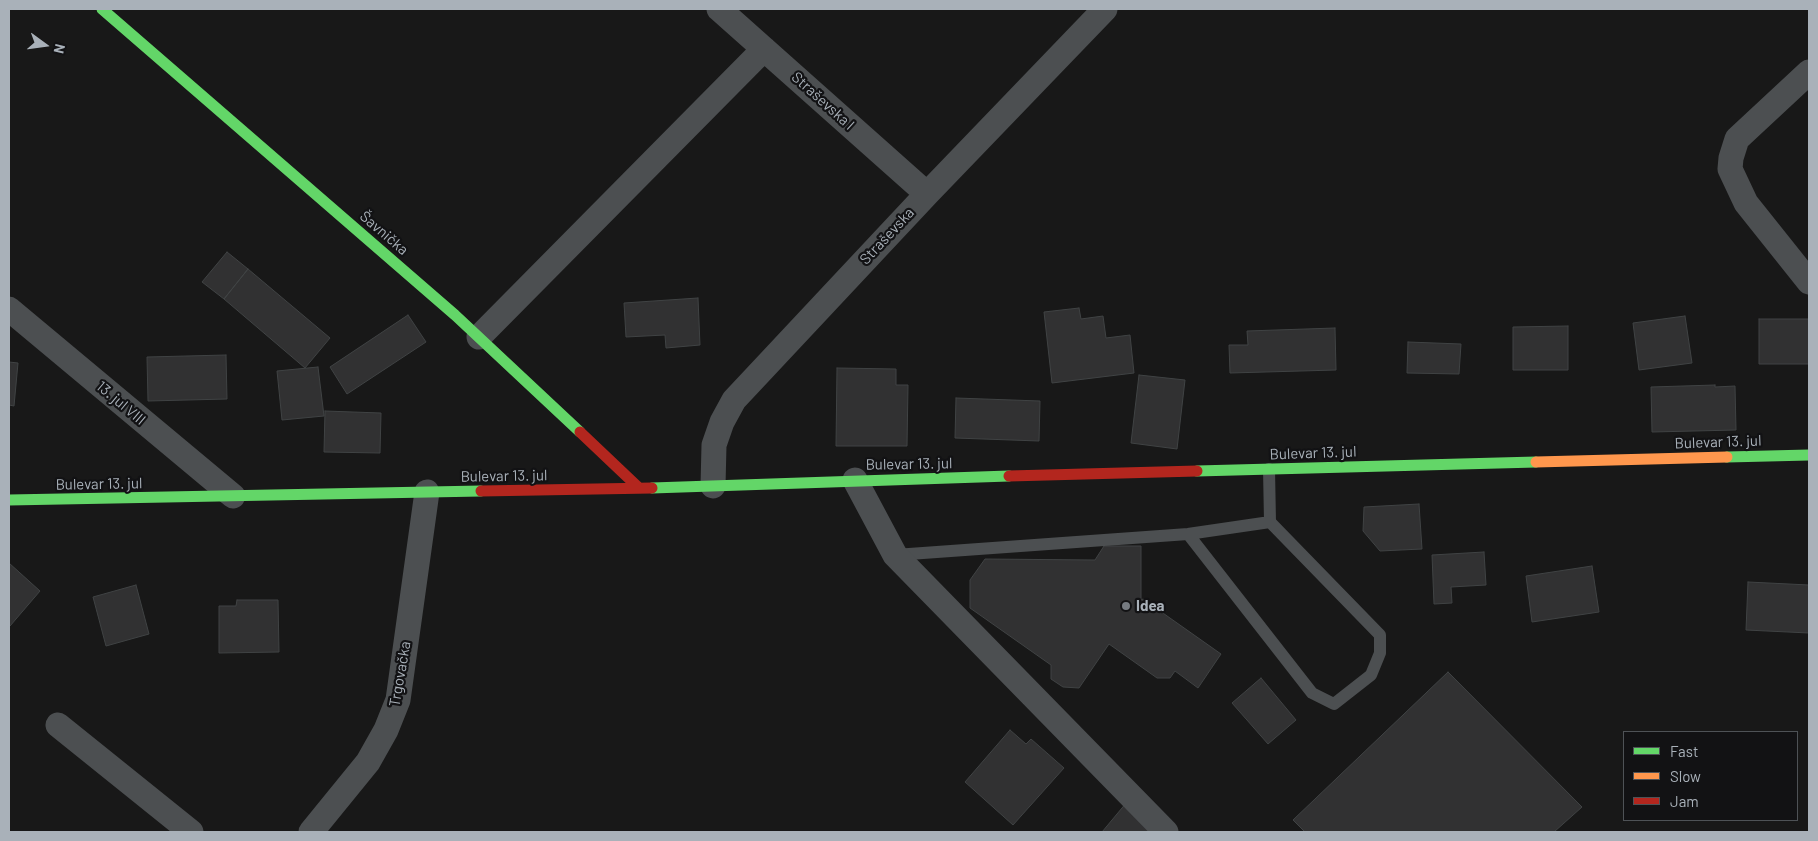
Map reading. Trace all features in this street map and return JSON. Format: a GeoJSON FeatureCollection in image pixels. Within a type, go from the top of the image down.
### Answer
{"type":"FeatureCollection","features":[{"type":"Feature","properties":{"kind":"street","name":"Šavnička"},"geometry":{"type":"LineString","coordinates":[[102,9],[478,337],[639,488]]}},
{"type":"Feature","properties":{"kind":"street","name":"Straševska I"},"geometry":{"type":"LineString","coordinates":[[719,9],[927,194]]}},
{"type":"Feature","properties":{"kind":"street","name":"Straševska"},"geometry":{"type":"LineString","coordinates":[[713,486],[714,445],[722,422],[734,400],[1095,12]]}},
{"type":"Feature","properties":{"kind":"street"},"geometry":{"type":"LineString","coordinates":[[478,337],[764,49]]}},
{"type":"Feature","properties":{"kind":"street"},"geometry":{"type":"LineString","coordinates":[[1809,72],[1737,139],[1731,158],[1730,170],[1746,203],[1809,282]]}},
{"type":"Feature","properties":{"kind":"street","name":"13. jul VIII"},"geometry":{"type":"LineString","coordinates":[[9,309],[233,496]]}},
{"type":"Feature","properties":{"kind":"street","name":"Bulevar 13. jul"},"geometry":{"type":"LineString","coordinates":[[9,500],[639,488],[855,480],[1809,455]]}},
{"type":"Feature","properties":{"kind":"street"},"geometry":{"type":"LineString","coordinates":[[855,480],[895,555],[1166,832]]}},
{"type":"Feature","properties":{"kind":"street","name":"Trgovačka"},"geometry":{"type":"LineString","coordinates":[[311,832],[368,762],[386,730],[398,700],[427,492]]}},
{"type":"Feature","properties":{"kind":"street"},"geometry":{"type":"LineString","coordinates":[[58,725],[191,832]]}},
{"type":"Feature","properties":{"kind":"lane"},"geometry":{"type":"LineString","coordinates":[[1188,534],[1312,693],[1334,704],[1371,675],[1380,653],[1380,635],[1270,522],[1269,470]]}},
{"type":"Feature","properties":{"kind":"lane"},"geometry":{"type":"LineString","coordinates":[[895,555],[1188,534],[1270,522]]}},
{"type":"Feature","properties":{"kind":"building"},"geometry":{"type":"Polygon","coordinates":[[[227,252],[248,269],[224,299],[202,282],[227,252]]]}},
{"type":"Feature","properties":{"kind":"building"},"geometry":{"type":"Polygon","coordinates":[[[248,269],[330,338],[305,368],[224,299],[248,269]]]}},
{"type":"Feature","properties":{"kind":"building"},"geometry":{"type":"Polygon","coordinates":[[[698,298],[700,345],[666,348],[665,335],[626,337],[624,303],[698,298]]]}},
{"type":"Feature","properties":{"kind":"building"},"geometry":{"type":"Polygon","coordinates":[[[1079,308],[1081,319],[1103,316],[1106,338],[1130,335],[1134,373],[1052,383],[1044,312],[1079,308]]]}},
{"type":"Feature","properties":{"kind":"building"},"geometry":{"type":"Polygon","coordinates":[[[408,315],[426,342],[347,394],[330,367],[408,315]]]}},
{"type":"Feature","properties":{"kind":"building"},"geometry":{"type":"Polygon","coordinates":[[[1685,316],[1692,363],[1639,370],[1633,323],[1685,316]]]}},
{"type":"Feature","properties":{"kind":"building"},"geometry":{"type":"Polygon","coordinates":[[[1759,319],[1809,319],[1809,364],[1759,364],[1759,319]]]}},
{"type":"Feature","properties":{"kind":"building"},"geometry":{"type":"Polygon","coordinates":[[[1568,326],[1568,370],[1513,370],[1513,327],[1568,326]]]}},
{"type":"Feature","properties":{"kind":"building"},"geometry":{"type":"Polygon","coordinates":[[[1335,328],[1336,370],[1230,373],[1229,345],[1248,345],[1247,331],[1335,328]]]}},
{"type":"Feature","properties":{"kind":"building"},"geometry":{"type":"Polygon","coordinates":[[[1408,342],[1461,344],[1459,374],[1407,373],[1408,342]]]}},
{"type":"Feature","properties":{"kind":"building"},"geometry":{"type":"Polygon","coordinates":[[[226,355],[227,399],[148,401],[147,357],[226,355]]]}},
{"type":"Feature","properties":{"kind":"building"},"geometry":{"type":"Polygon","coordinates":[[[9,362],[18,363],[14,406],[9,405],[9,362]]]}},
{"type":"Feature","properties":{"kind":"building"},"geometry":{"type":"Polygon","coordinates":[[[318,367],[324,416],[282,420],[277,371],[318,367]]]}},
{"type":"Feature","properties":{"kind":"building"},"geometry":{"type":"Polygon","coordinates":[[[837,368],[896,369],[896,385],[908,385],[907,446],[836,446],[837,368]]]}},
{"type":"Feature","properties":{"kind":"building"},"geometry":{"type":"Polygon","coordinates":[[[1139,375],[1185,380],[1177,449],[1131,443],[1139,375]]]}},
{"type":"Feature","properties":{"kind":"building"},"geometry":{"type":"Polygon","coordinates":[[[1715,385],[1715,387],[1735,386],[1736,430],[1652,432],[1651,387],[1715,385]]]}},
{"type":"Feature","properties":{"kind":"building"},"geometry":{"type":"Polygon","coordinates":[[[956,398],[1040,401],[1039,441],[955,438],[956,398]]]}},
{"type":"Feature","properties":{"kind":"building"},"geometry":{"type":"Polygon","coordinates":[[[325,411],[381,413],[380,453],[324,452],[325,411]]]}},
{"type":"Feature","properties":{"kind":"building"},"geometry":{"type":"Polygon","coordinates":[[[1419,504],[1422,549],[1380,551],[1363,531],[1364,507],[1419,504]]]}},
{"type":"Feature","properties":{"kind":"building"},"geometry":{"type":"Polygon","coordinates":[[[1104,546],[1141,546],[1141,600],[1143,599],[1221,654],[1198,688],[1175,671],[1170,678],[1157,678],[1109,644],[1079,688],[1063,687],[1051,679],[1051,665],[970,608],[970,580],[985,559],[1095,560],[1104,546]]]}},
{"type":"Feature","properties":{"kind":"building"},"geometry":{"type":"Polygon","coordinates":[[[1484,552],[1486,585],[1451,587],[1452,603],[1434,604],[1432,555],[1484,552]]]}},
{"type":"Feature","properties":{"kind":"building"},"geometry":{"type":"Polygon","coordinates":[[[9,563],[40,591],[10,626],[9,625],[9,563]]]}},
{"type":"Feature","properties":{"kind":"building"},"geometry":{"type":"Polygon","coordinates":[[[1592,566],[1599,612],[1532,622],[1526,576],[1592,566]]]}},
{"type":"Feature","properties":{"kind":"building"},"geometry":{"type":"Polygon","coordinates":[[[1748,582],[1809,585],[1809,633],[1746,630],[1748,582]]]}},
{"type":"Feature","properties":{"kind":"building"},"geometry":{"type":"Polygon","coordinates":[[[136,585],[149,634],[106,646],[93,597],[136,585]]]}},
{"type":"Feature","properties":{"kind":"building"},"geometry":{"type":"Polygon","coordinates":[[[237,600],[278,600],[279,652],[219,653],[219,606],[236,606],[237,600]]]}},
{"type":"Feature","properties":{"kind":"building"},"geometry":{"type":"Polygon","coordinates":[[[1448,672],[1582,807],[1554,832],[1305,832],[1293,820],[1448,672]]]}},
{"type":"Feature","properties":{"kind":"building"},"geometry":{"type":"Polygon","coordinates":[[[1261,678],[1296,720],[1268,744],[1232,703],[1261,678]]]}},
{"type":"Feature","properties":{"kind":"building"},"geometry":{"type":"Polygon","coordinates":[[[1010,730],[1026,744],[1031,739],[1064,768],[1013,825],[965,782],[1010,730]]]}},
{"type":"Feature","properties":{"kind":"building"},"geometry":{"type":"Polygon","coordinates":[[[1127,802],[1165,832],[1102,832],[1127,802]]]}},
{"type":"Feature","properties":{"kind":"traffic: fast"},"geometry":{"type":"LineString","coordinates":[[102,9],[455,315],[580,432]]}},
{"type":"Feature","properties":{"kind":"traffic: fast"},"geometry":{"type":"LineString","coordinates":[[1727,457],[1809,455]]}},
{"type":"Feature","properties":{"kind":"traffic: fast"},"geometry":{"type":"LineString","coordinates":[[1197,471],[1536,462]]}},
{"type":"Feature","properties":{"kind":"traffic: fast"},"geometry":{"type":"LineString","coordinates":[[652,488],[1009,476]]}},
{"type":"Feature","properties":{"kind":"traffic: fast"},"geometry":{"type":"LineString","coordinates":[[9,500],[481,491]]}},
{"type":"Feature","properties":{"kind":"traffic: slow"},"geometry":{"type":"LineString","coordinates":[[1536,462],[1727,457]]}},
{"type":"Feature","properties":{"kind":"traffic: jam"},"geometry":{"type":"LineString","coordinates":[[580,432],[639,488]]}},
{"type":"Feature","properties":{"kind":"traffic: jam"},"geometry":{"type":"LineString","coordinates":[[1009,476],[1197,471]]}},
{"type":"Feature","properties":{"kind":"traffic: jam"},"geometry":{"type":"LineString","coordinates":[[481,491],[652,488]]}},
{"type":"Feature","properties":{"kind":"place","name":"Idea"},"geometry":{"type":"Point","coordinates":[1126,606]}}]}
